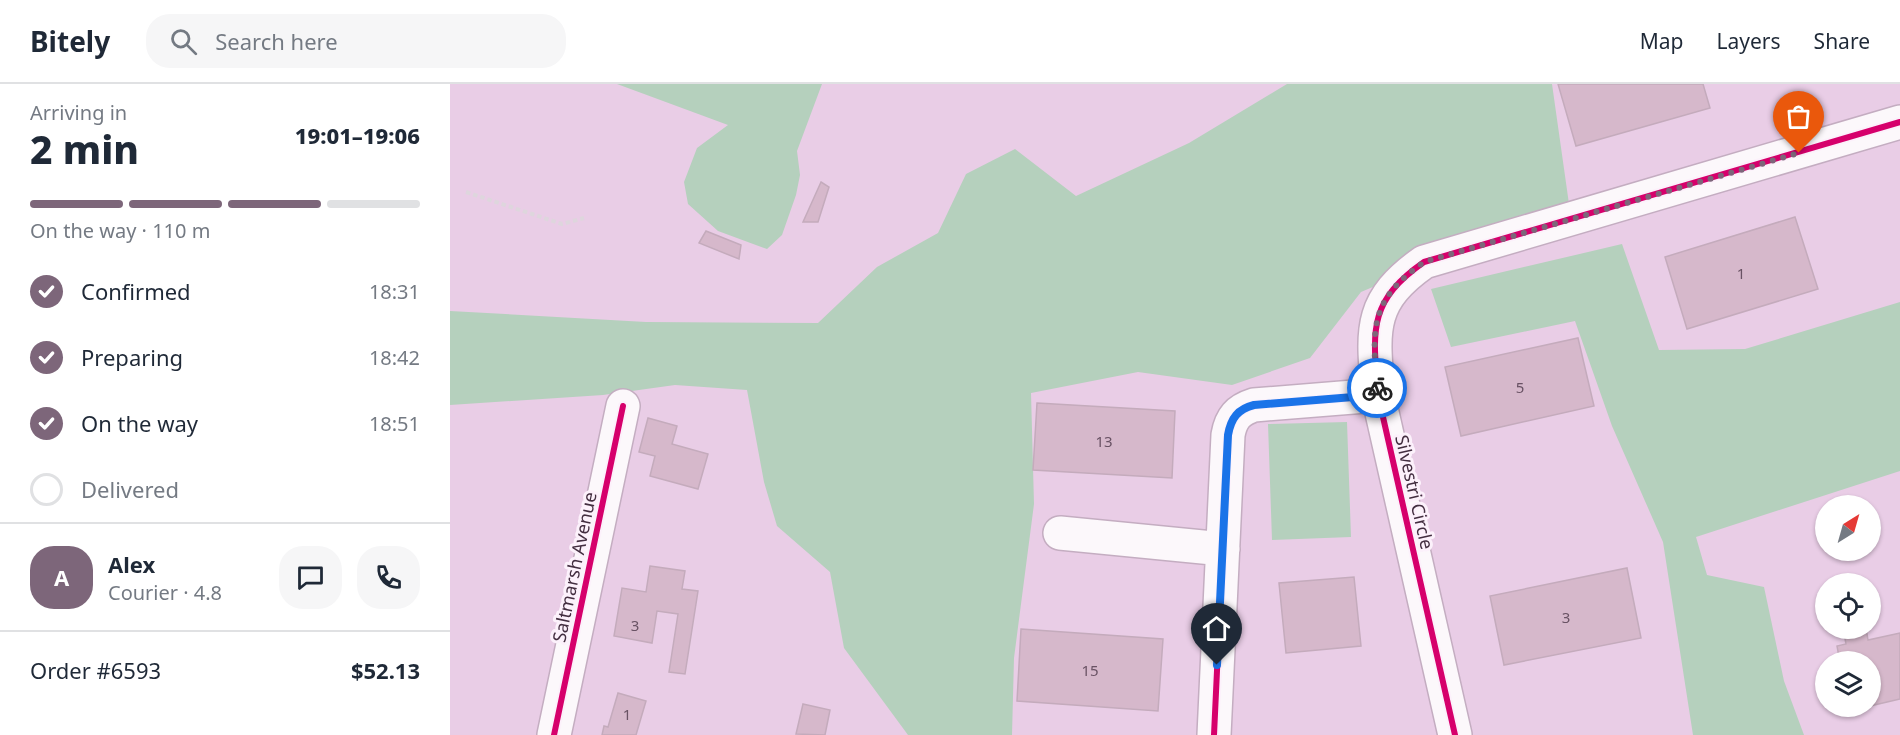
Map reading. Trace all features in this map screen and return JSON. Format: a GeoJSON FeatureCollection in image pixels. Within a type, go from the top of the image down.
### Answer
{"type":"FeatureCollection","features":[{"type":"Feature","properties":{"kind":"street","name":"Silvestri Circle"},"geometry":{"type":"LineString","coordinates":[[1455,735],[1378,395],[1374,328],[1380,309],[1399,282],[1424,262],[1900,123]]}},
{"type":"Feature","properties":{"kind":"street"},"geometry":{"type":"LineString","coordinates":[[1214,735],[1228,435],[1233,417],[1239,411],[1254,405],[1378,395]]}},
{"type":"Feature","properties":{"kind":"street","name":"Saltmarsh Avenue"},"geometry":{"type":"LineString","coordinates":[[554,735],[623,406]]}},
{"type":"Feature","properties":{"kind":"street"},"geometry":{"type":"LineString","coordinates":[[1060,533],[1223,549]]}},
{"type":"Feature","properties":{"kind":"path"},"geometry":{"type":"LineString","coordinates":[[466,192],[562,224],[584,218]]}},
{"type":"Feature","properties":{"kind":"green space"},"geometry":{"type":"Polygon","coordinates":[[[617,84],[822,84],[797,151],[800,175],[796,195],[782,235],[767,249],[718,231],[688,204],[684,182],[697,148],[728,125],[617,84]]]}},
{"type":"Feature","properties":{"kind":"green space"},"geometry":{"type":"Polygon","coordinates":[[[1287,84],[1552,84],[1569,204],[1361,292],[1310,358],[1232,385],[1138,372],[1031,393],[1034,504],[1014,658],[1012,735],[908,735],[844,648],[830,572],[777,526],[764,482],[747,390],[675,385],[603,395],[450,405],[450,311],[646,322],[818,323],[877,267],[938,233],[966,174],[1015,149],[1076,196],[1189,143],[1287,84]]]}},
{"type":"Feature","properties":{"kind":"green space"},"geometry":{"type":"Polygon","coordinates":[[[1622,244],[1659,350],[1745,349],[1900,302],[1900,471],[1826,495],[1815,495],[1815,498],[1696,537],[1707,575],[1764,587],[1784,681],[1804,735],[1693,735],[1663,542],[1612,426],[1575,321],[1451,347],[1431,289],[1622,244]]]}},
{"type":"Feature","properties":{"kind":"green space"},"geometry":{"type":"Polygon","coordinates":[[[1347,422],[1351,537],[1272,540],[1268,424],[1347,422]]]}},
{"type":"Feature","properties":{"kind":"building"},"geometry":{"type":"Polygon","coordinates":[[[1558,84],[1703,84],[1710,108],[1576,146],[1558,84]]]}},
{"type":"Feature","properties":{"kind":"building"},"geometry":{"type":"Polygon","coordinates":[[[821,182],[829,187],[818,222],[803,222],[821,182]]]}},
{"type":"Feature","properties":{"kind":"building"},"geometry":{"type":"Polygon","coordinates":[[[1795,217],[1818,289],[1687,329],[1665,257],[1795,217]]]}},
{"type":"Feature","properties":{"kind":"building"},"geometry":{"type":"Polygon","coordinates":[[[706,231],[741,245],[739,259],[699,243],[706,231]]]}},
{"type":"Feature","properties":{"kind":"building"},"geometry":{"type":"Polygon","coordinates":[[[1578,338],[1594,406],[1461,436],[1445,367],[1578,338]]]}},
{"type":"Feature","properties":{"kind":"building"},"geometry":{"type":"Polygon","coordinates":[[[1037,403],[1175,411],[1172,478],[1033,470],[1037,403]]]}},
{"type":"Feature","properties":{"kind":"building"},"geometry":{"type":"Polygon","coordinates":[[[648,418],[677,426],[672,444],[708,454],[698,489],[650,476],[655,456],[639,452],[648,418]]]}},
{"type":"Feature","properties":{"kind":"building"},"geometry":{"type":"Polygon","coordinates":[[[650,566],[685,571],[682,589],[698,591],[685,674],[669,672],[678,614],[657,611],[652,643],[614,636],[622,588],[646,592],[650,566]]]}},
{"type":"Feature","properties":{"kind":"building"},"geometry":{"type":"Polygon","coordinates":[[[1627,568],[1641,638],[1504,665],[1490,596],[1627,568]]]}},
{"type":"Feature","properties":{"kind":"building"},"geometry":{"type":"Polygon","coordinates":[[[1354,577],[1361,646],[1286,653],[1279,583],[1354,577]]]}},
{"type":"Feature","properties":{"kind":"building"},"geometry":{"type":"Polygon","coordinates":[[[1021,629],[1163,639],[1158,711],[1017,701],[1021,629]]]}},
{"type":"Feature","properties":{"kind":"building"},"geometry":{"type":"Polygon","coordinates":[[[1900,633],[1900,699],[1881,703],[1881,651],[1838,651],[1837,646],[1846,644],[1845,639],[1881,639],[1900,633]]]}},
{"type":"Feature","properties":{"kind":"building"},"geometry":{"type":"Polygon","coordinates":[[[618,693],[646,701],[636,735],[602,735],[604,726],[608,727],[618,693]]]}},
{"type":"Feature","properties":{"kind":"building"},"geometry":{"type":"Polygon","coordinates":[[[803,704],[830,710],[825,735],[796,734],[803,704]]]}},
{"type":"Feature","properties":{"kind":"cycle path"},"geometry":{"type":"LineString","coordinates":[[1378,395],[1375,335],[1383,305],[1405,277],[1424,262],[1900,122]]}},
{"type":"Feature","properties":{"kind":"cycle path"},"geometry":{"type":"LineString","coordinates":[[1214,735],[1228,435],[1231,424],[1240,412],[1254,405],[1378,395],[1455,735]]}},
{"type":"Feature","properties":{"kind":"cycle path"},"geometry":{"type":"LineString","coordinates":[[554,735],[623,406]]}},
{"type":"Feature","properties":{"kind":"way so far"},"geometry":{"type":"LineString","coordinates":[[1377,388],[1374,328],[1380,309],[1392,290],[1406,275],[1424,262],[1799,153]]}},
{"type":"Feature","properties":{"kind":"route"},"geometry":{"type":"LineString","coordinates":[[1217,665],[1228,435],[1233,417],[1244,408],[1254,405],[1378,395],[1377,388]]}}]}
